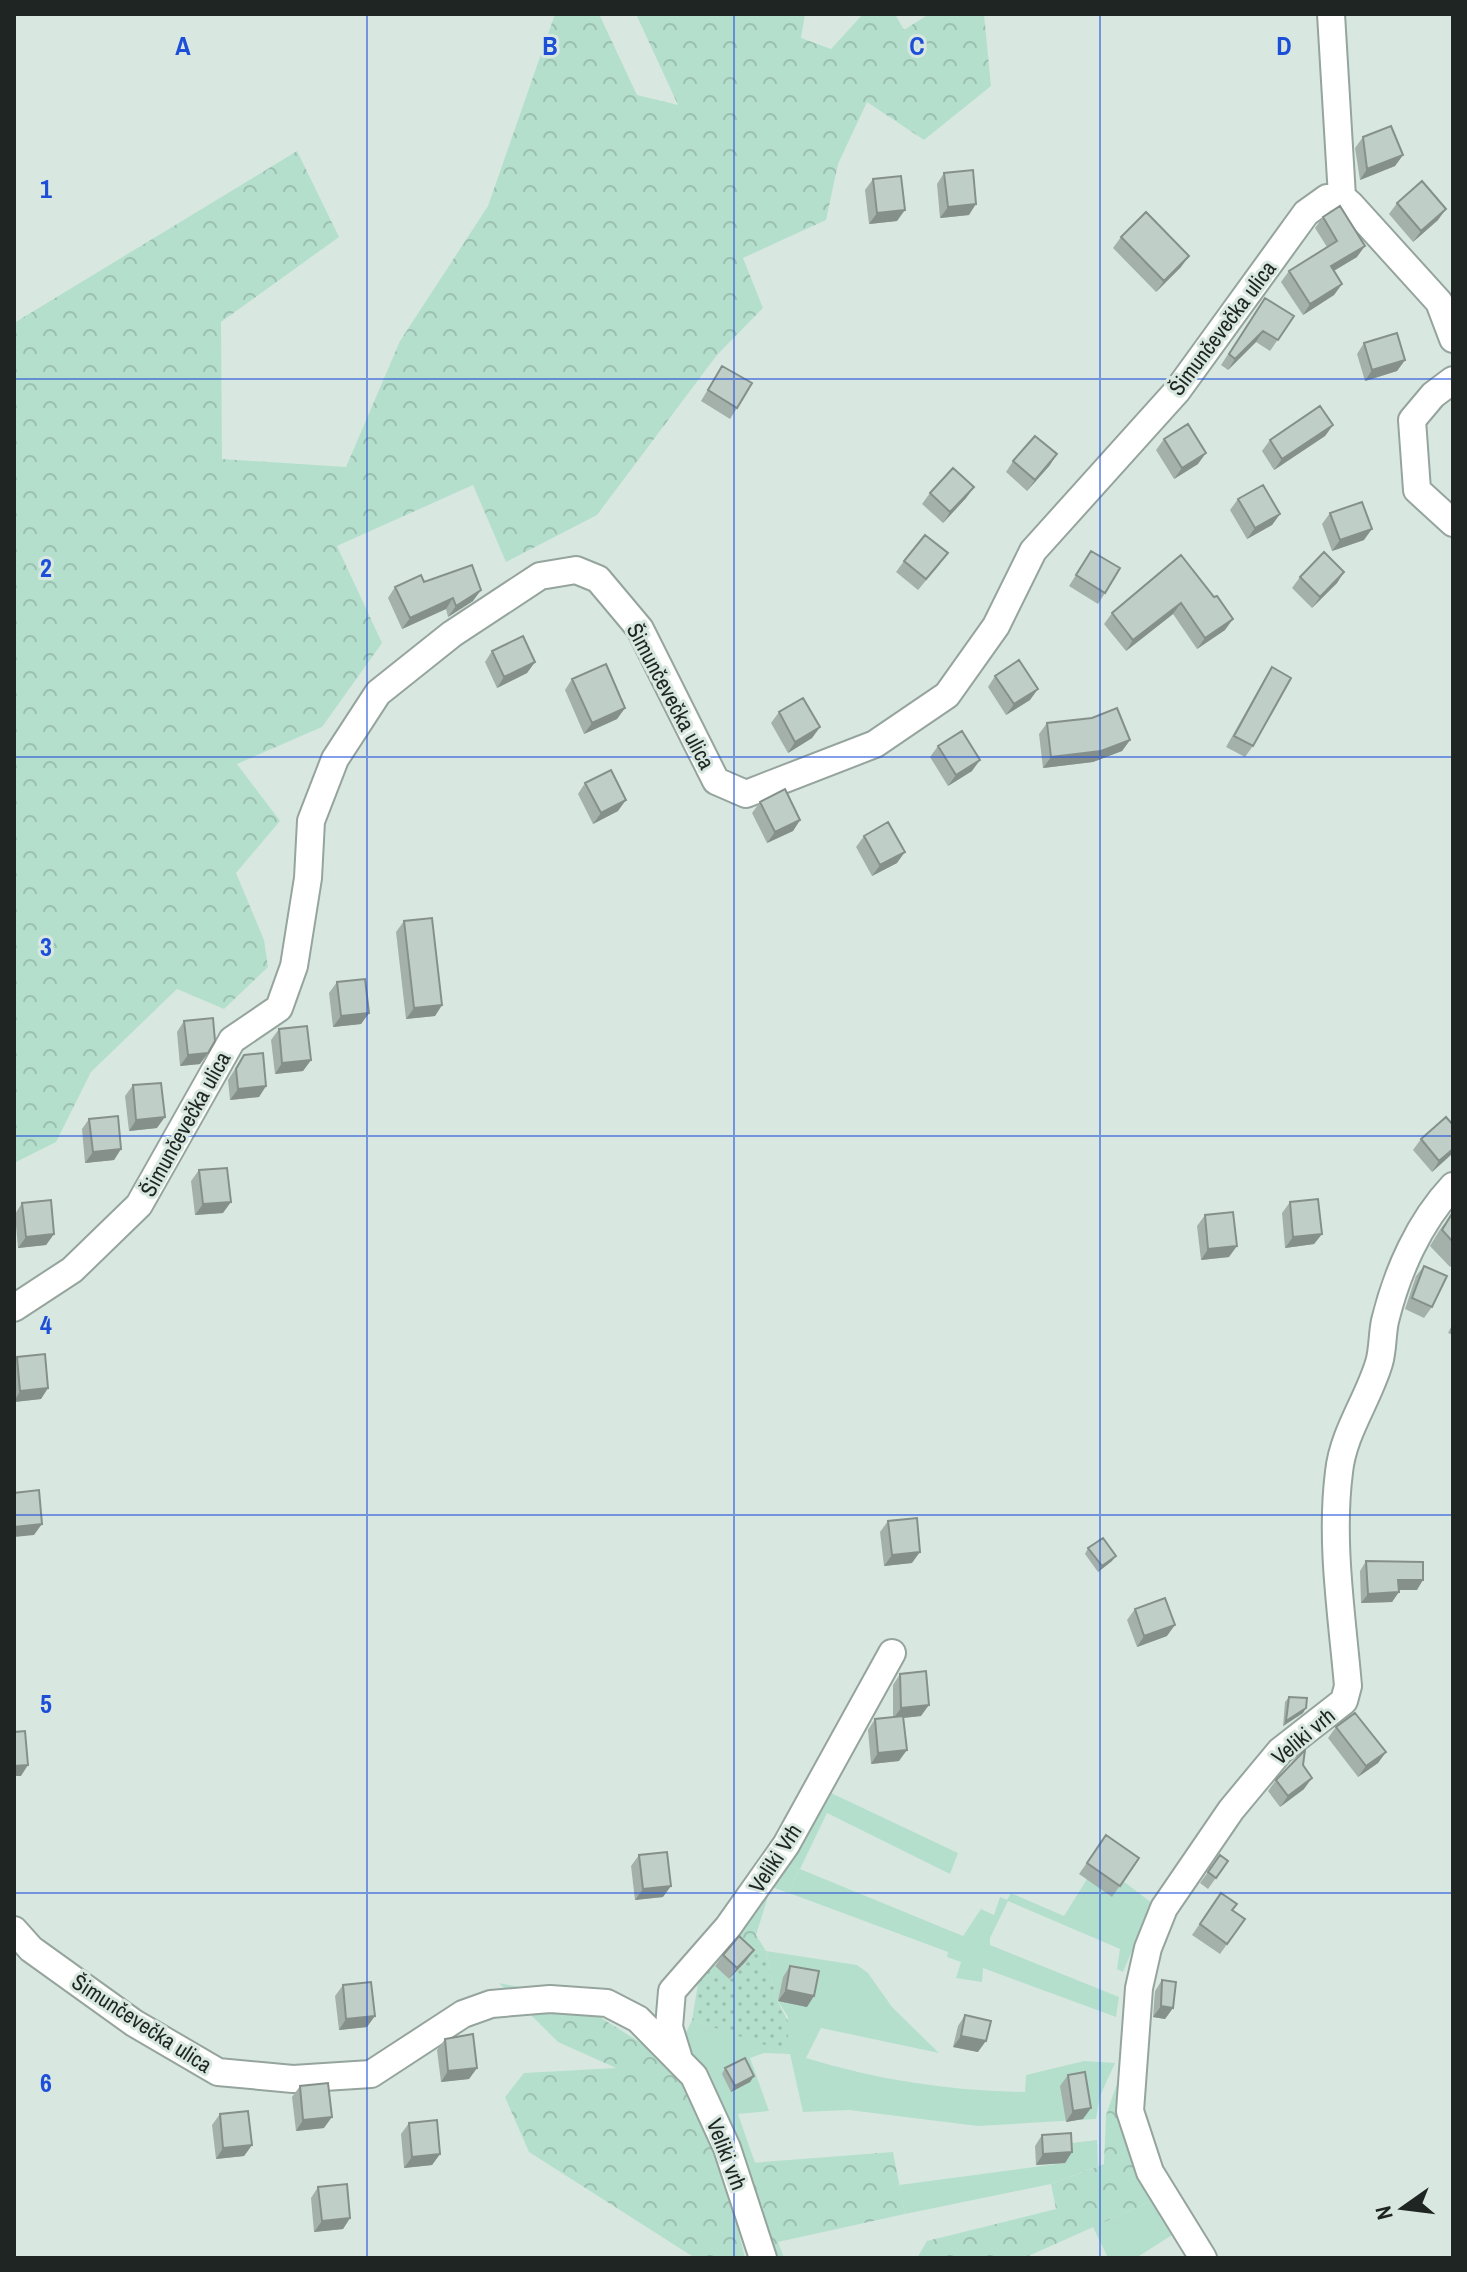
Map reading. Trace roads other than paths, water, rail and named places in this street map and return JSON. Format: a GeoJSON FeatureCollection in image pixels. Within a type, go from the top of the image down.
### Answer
{"type":"FeatureCollection","features":[{"type":"Feature","properties":{"kind":"street"},"geometry":{"type":"LineString","coordinates":[[1331,14],[1342,197],[1439,302],[1453,339]]}},
{"type":"Feature","properties":{"kind":"street","name":"Šimunčevečka ulica"},"geometry":{"type":"LineString","coordinates":[[14,1308],[72,1270],[139,1205],[232,1040],[279,1008],[294,966],[308,878],[311,821],[335,759],[378,693],[452,634],[540,576],[576,570],[598,579],[640,629],[716,781],[746,794],[875,744],[947,695],[996,626],[1033,551],[1177,391],[1306,213],[1327,198],[1342,197]]}},
{"type":"Feature","properties":{"kind":"street"},"geometry":{"type":"LineString","coordinates":[[1453,380],[1433,395],[1412,420],[1417,490],[1453,523]]}},
{"type":"Feature","properties":{"kind":"street","name":"Veliki vrh"},"geometry":{"type":"LineString","coordinates":[[1203,2258],[1150,2172],[1130,2111],[1139,1988],[1148,1948],[1164,1908],[1231,1810],[1280,1751],[1344,1701],[1348,1686],[1337,1554],[1339,1472],[1344,1448],[1379,1362],[1385,1323],[1411,1249],[1432,1208],[1453,1186]]}},
{"type":"Feature","properties":{"kind":"street","name":"Veliki Vrh"},"geometry":{"type":"LineString","coordinates":[[678,2056],[669,2027],[668,2006],[672,1991],[728,1927],[786,1845],[892,1653]]}},
{"type":"Feature","properties":{"kind":"street","name":"Šimunčevečka ulica"},"geometry":{"type":"LineString","coordinates":[[14,1930],[31,1949],[134,2023],[218,2072],[293,2079],[371,2074],[463,2014],[491,2004],[523,1999],[586,1999],[607,2003],[638,2019],[678,2056]]}},
{"type":"Feature","properties":{"kind":"street","name":"Veliki vrh"},"geometry":{"type":"LineString","coordinates":[[678,2056],[694,2076],[727,2148],[763,2258]]}}]}
